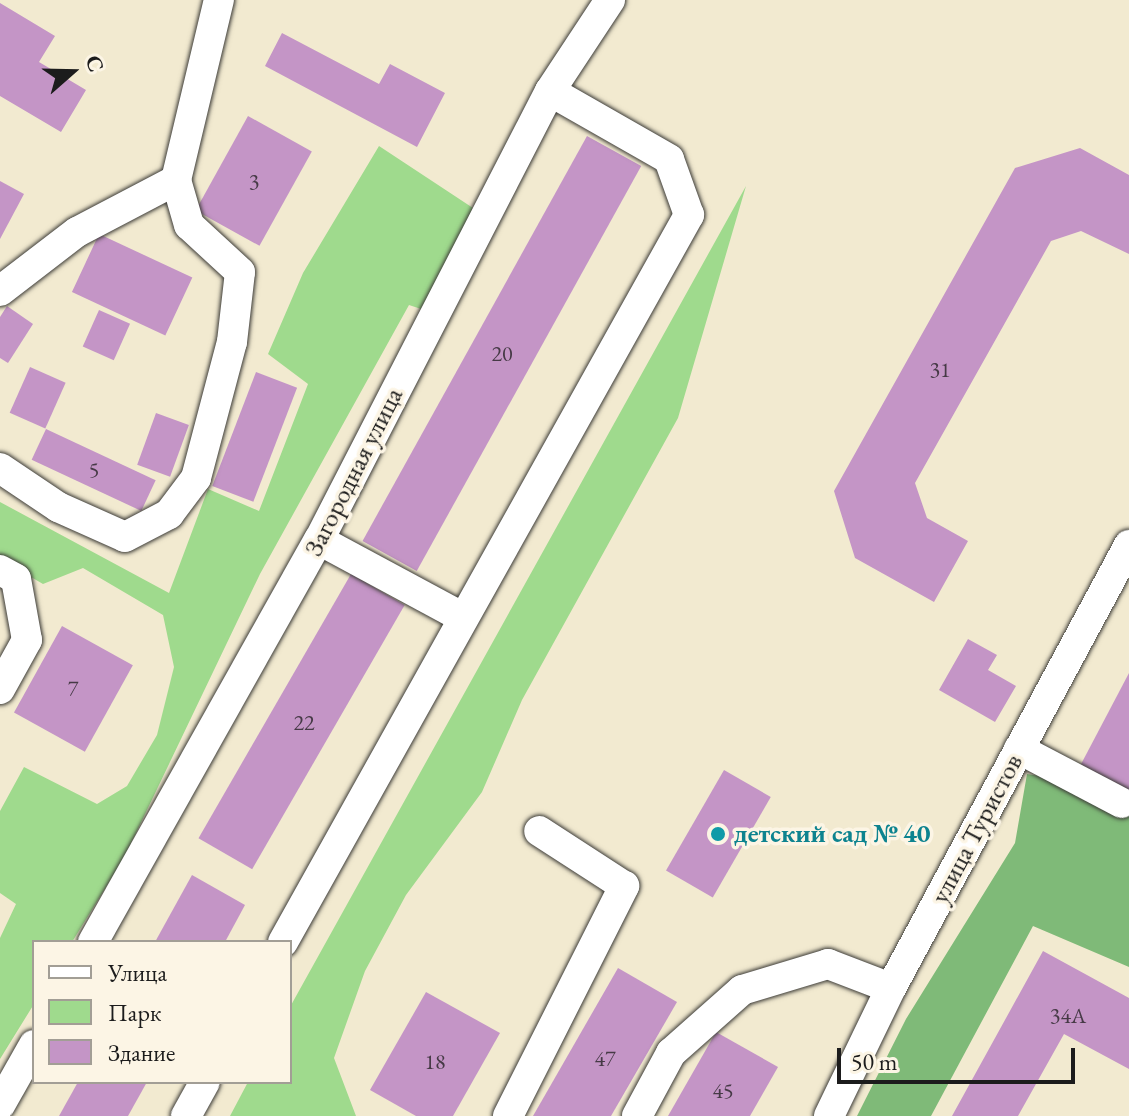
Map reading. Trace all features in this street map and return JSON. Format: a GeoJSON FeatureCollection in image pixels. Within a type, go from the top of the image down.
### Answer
{"type":"FeatureCollection","features":[{"type":"Feature","properties":{"kind":"street"},"geometry":{"type":"LineString","coordinates":[[0,468],[58,507],[125,537],[169,514],[196,478],[232,342],[240,272],[189,225],[176,180],[219,0]]}},
{"type":"Feature","properties":{"kind":"street","name":"Загородная улица"},"geometry":{"type":"LineString","coordinates":[[94,940],[319,540],[550,91],[610,0]]}},
{"type":"Feature","properties":{"kind":"street"},"geometry":{"type":"LineString","coordinates":[[284,940],[460,616],[689,215],[669,159],[550,91]]}},
{"type":"Feature","properties":{"kind":"street"},"geometry":{"type":"LineString","coordinates":[[0,291],[77,232],[176,180]]}},
{"type":"Feature","properties":{"kind":"street"},"geometry":{"type":"LineString","coordinates":[[319,540],[460,616]]}},
{"type":"Feature","properties":{"kind":"street","name":"улица Туристов"},"geometry":{"type":"LineString","coordinates":[[829,1116],[891,988],[1129,545]]}},
{"type":"Feature","properties":{"kind":"street"},"geometry":{"type":"LineString","coordinates":[[0,570],[16,579],[27,640],[0,689]]}},
{"type":"Feature","properties":{"kind":"street"},"geometry":{"type":"LineString","coordinates":[[1019,749],[1122,803]]}},
{"type":"Feature","properties":{"kind":"street"},"geometry":{"type":"LineString","coordinates":[[508,1116],[624,886],[539,831]]}},
{"type":"Feature","properties":{"kind":"street"},"geometry":{"type":"LineString","coordinates":[[637,1116],[671,1053],[742,990],[828,964],[891,988]]}},
{"type":"Feature","properties":{"kind":"street"},"geometry":{"type":"LineString","coordinates":[[0,1105],[32,1049]]}},
{"type":"Feature","properties":{"kind":"street"},"geometry":{"type":"LineString","coordinates":[[186,1116],[204,1084]]}},
{"type":"Feature","properties":{"kind":"green space"},"geometry":{"type":"Polygon","coordinates":[[[379,146],[473,208],[424,310],[409,305],[260,574],[124,858],[73,940],[32,940],[32,1007],[0,1059],[0,938],[16,904],[0,893],[0,811],[24,767],[97,804],[127,786],[157,735],[174,667],[163,615],[83,568],[43,584],[0,559],[0,502],[169,593],[208,489],[259,511],[308,384],[268,354],[303,273],[379,146]]]}},
{"type":"Feature","properties":{"kind":"green space"},"geometry":{"type":"Polygon","coordinates":[[[746,186],[678,418],[522,700],[482,792],[406,895],[365,971],[334,1058],[356,1116],[230,1116],[247,1084],[292,1084],[292,1003],[746,186]]]}},
{"type":"Feature","properties":{"kind":"green space"},"geometry":{"type":"Polygon","coordinates":[[[1027,774],[1066,780],[1129,815],[1129,967],[1033,926],[931,1116],[857,1116],[906,1019],[1015,843],[1027,774]]]}},
{"type":"Feature","properties":{"kind":"building"},"geometry":{"type":"Polygon","coordinates":[[[0,3],[55,36],[39,62],[86,90],[61,132],[0,96],[0,3]]]}},
{"type":"Feature","properties":{"kind":"building"},"geometry":{"type":"Polygon","coordinates":[[[282,33],[379,84],[390,64],[445,93],[417,147],[265,66],[282,33]]]}},
{"type":"Feature","properties":{"kind":"building"},"geometry":{"type":"Polygon","coordinates":[[[248,116],[312,151],[259,246],[196,210],[248,116]]]}},
{"type":"Feature","properties":{"kind":"building"},"geometry":{"type":"Polygon","coordinates":[[[587,136],[641,166],[417,571],[363,541],[587,136]]]}},
{"type":"Feature","properties":{"kind":"building"},"geometry":{"type":"Polygon","coordinates":[[[1080,148],[1129,175],[1129,254],[1081,231],[1051,241],[915,483],[927,518],[968,541],[934,602],[855,558],[834,491],[1015,168],[1080,148]]]}},
{"type":"Feature","properties":{"kind":"building"},"geometry":{"type":"Polygon","coordinates":[[[0,181],[24,194],[0,239],[0,181]]]}},
{"type":"Feature","properties":{"kind":"building"},"geometry":{"type":"Polygon","coordinates":[[[99,234],[192,278],[165,336],[72,292],[99,234]]]}},
{"type":"Feature","properties":{"kind":"building"},"geometry":{"type":"Polygon","coordinates":[[[7,306],[33,324],[8,363],[0,358],[0,317],[7,306]]]}},
{"type":"Feature","properties":{"kind":"building"},"geometry":{"type":"Polygon","coordinates":[[[99,310],[130,324],[114,360],[83,347],[99,310]]]}},
{"type":"Feature","properties":{"kind":"building"},"geometry":{"type":"Polygon","coordinates":[[[30,367],[66,383],[45,429],[10,413],[30,367]]]}},
{"type":"Feature","properties":{"kind":"building"},"geometry":{"type":"Polygon","coordinates":[[[256,372],[297,388],[253,502],[212,486],[256,372]]]}},
{"type":"Feature","properties":{"kind":"building"},"geometry":{"type":"Polygon","coordinates":[[[156,413],[189,425],[170,477],[137,465],[156,413]]]}},
{"type":"Feature","properties":{"kind":"building"},"geometry":{"type":"Polygon","coordinates":[[[46,429],[156,480],[141,511],[32,460],[46,429]]]}},
{"type":"Feature","properties":{"kind":"building"},"geometry":{"type":"Polygon","coordinates":[[[351,574],[405,605],[252,869],[198,838],[351,574]]]}},
{"type":"Feature","properties":{"kind":"building"},"geometry":{"type":"Polygon","coordinates":[[[62,626],[133,665],[85,752],[14,713],[62,626]]]}},
{"type":"Feature","properties":{"kind":"building"},"geometry":{"type":"Polygon","coordinates":[[[968,639],[997,655],[988,670],[1016,686],[995,722],[939,690],[968,639]]]}},
{"type":"Feature","properties":{"kind":"building"},"geometry":{"type":"Polygon","coordinates":[[[1129,673],[1129,794],[1079,768],[1129,673]]]}},
{"type":"Feature","properties":{"kind":"building","name":"детский сад № 40"},"geometry":{"type":"Polygon","coordinates":[[[724,770],[771,797],[713,897],[666,870],[724,770]]]}},
{"type":"Feature","properties":{"kind":"building"},"geometry":{"type":"Polygon","coordinates":[[[192,875],[245,905],[226,940],[156,940],[192,875]]]}},
{"type":"Feature","properties":{"kind":"building"},"geometry":{"type":"Polygon","coordinates":[[[1043,951],[1129,998],[1129,1069],[1064,1034],[1018,1116],[952,1116],[1043,951]]]}},
{"type":"Feature","properties":{"kind":"building"},"geometry":{"type":"Polygon","coordinates":[[[618,968],[677,1002],[611,1116],[533,1116],[618,968]]]}},
{"type":"Feature","properties":{"kind":"building"},"geometry":{"type":"Polygon","coordinates":[[[426,992],[500,1033],[453,1116],[416,1116],[370,1090],[426,992]]]}},
{"type":"Feature","properties":{"kind":"building"},"geometry":{"type":"Polygon","coordinates":[[[716,1032],[778,1067],[750,1116],[668,1116],[716,1032]]]}},
{"type":"Feature","properties":{"kind":"building"},"geometry":{"type":"Polygon","coordinates":[[[77,1084],[146,1084],[128,1116],[59,1116],[77,1084]]]}},
{"type":"Feature","properties":{"kind":"place","name":"детский сад № 40"},"geometry":{"type":"Point","coordinates":[718,834]}}]}
